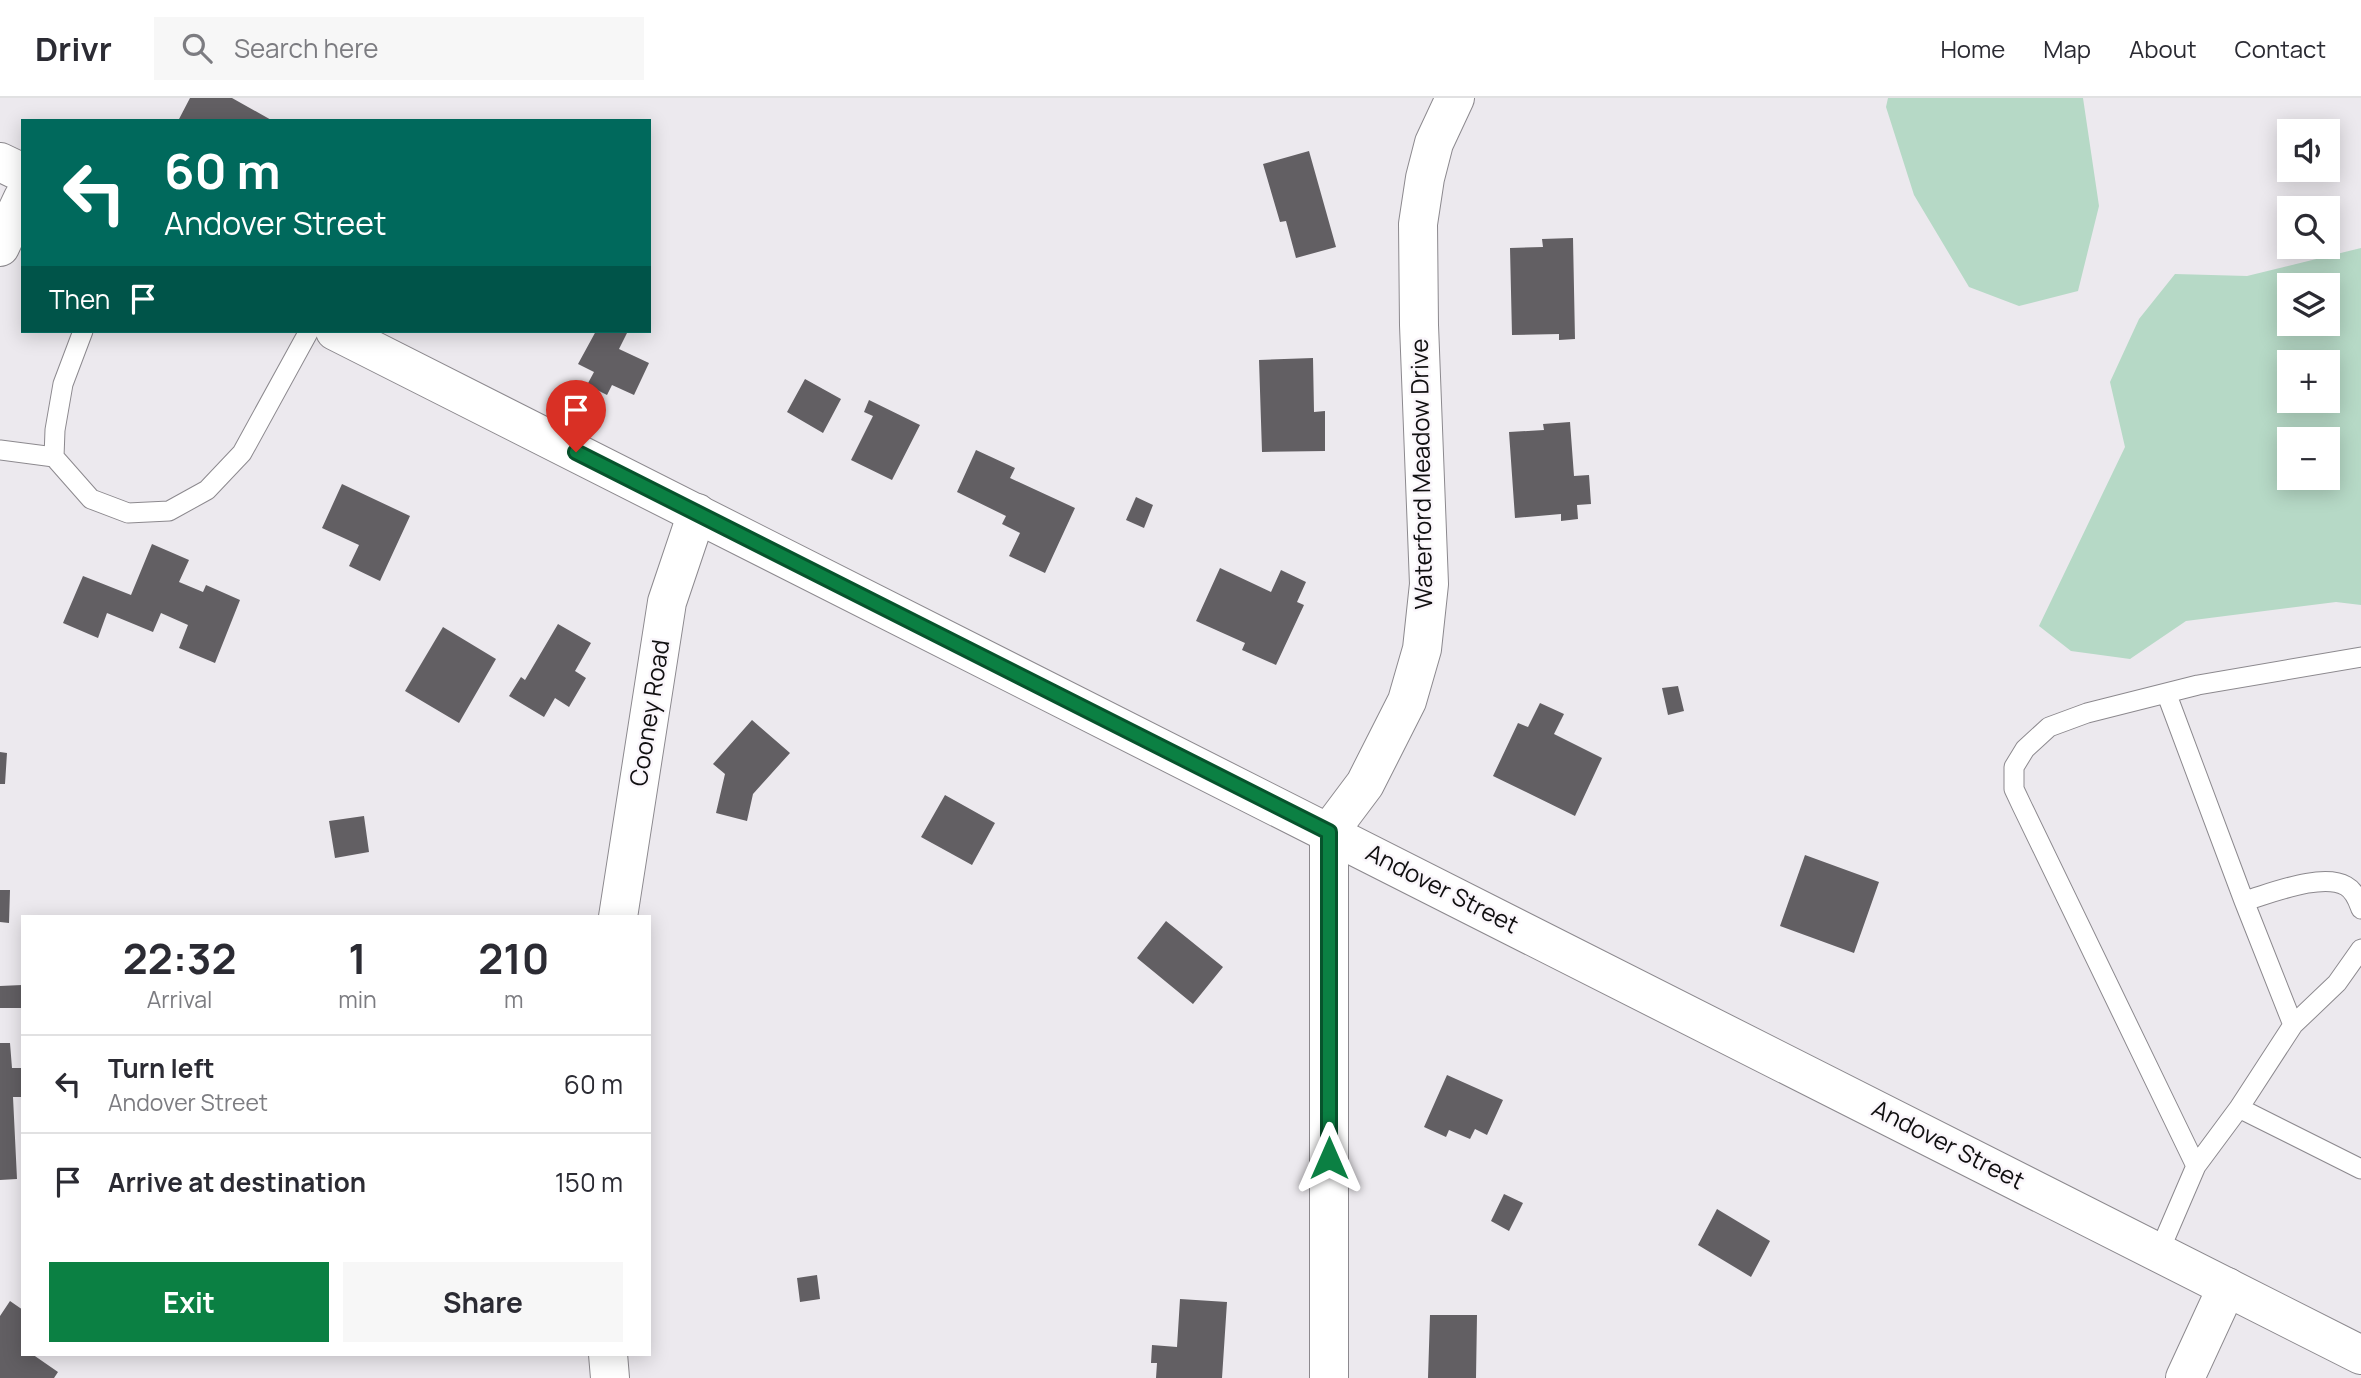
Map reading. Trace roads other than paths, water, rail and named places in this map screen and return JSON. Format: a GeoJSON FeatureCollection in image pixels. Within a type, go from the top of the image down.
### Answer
{"type":"FeatureCollection","features":[{"type":"Feature","properties":{"kind":"main road","name":"Waterford Meadow Drive"},"geometry":{"type":"LineString","coordinates":[[1329,832],[1365,784],[1407,701],[1422,649],[1429,584],[1419,326],[1418,224],[1424,178],[1434,143],[1455,98]]}},
{"type":"Feature","properties":{"kind":"main road"},"geometry":{"type":"LineString","coordinates":[[0,162],[21,172]]}},
{"type":"Feature","properties":{"kind":"main road"},"geometry":{"type":"LineString","coordinates":[[0,247],[21,202]]}},
{"type":"Feature","properties":{"kind":"main road","name":"Andover Street"},"geometry":{"type":"LineString","coordinates":[[339,333],[2361,1355]]}},
{"type":"Feature","properties":{"kind":"main road","name":"Cooney Road"},"geometry":{"type":"LineString","coordinates":[[618,915],[667,602],[697,513]]}},
{"type":"Feature","properties":{"kind":"main road"},"geometry":{"type":"LineString","coordinates":[[1329,832],[1329,1378]]}},
{"type":"Feature","properties":{"kind":"main road"},"geometry":{"type":"LineString","coordinates":[[2185,1378],[2227,1287]]}},
{"type":"Feature","properties":{"kind":"main road"},"geometry":{"type":"LineString","coordinates":[[608,1356],[610,1378]]}},
{"type":"Feature","properties":{"kind":"lane"},"geometry":{"type":"LineString","coordinates":[[54,457],[62,384],[82,333]]}},
{"type":"Feature","properties":{"kind":"lane"},"geometry":{"type":"LineString","coordinates":[[0,450],[54,457],[91,499],[128,513],[169,511],[207,489],[242,453],[308,333]]}},
{"type":"Feature","properties":{"kind":"lane"},"geometry":{"type":"LineString","coordinates":[[2196,1166],[2014,789],[2014,767],[2025,749],[2049,727],[2087,713],[2243,676],[2361,657]]}},
{"type":"Feature","properties":{"kind":"lane"},"geometry":{"type":"LineString","coordinates":[[2167,695],[2293,1025]]}},
{"type":"Feature","properties":{"kind":"lane"},"geometry":{"type":"LineString","coordinates":[[2244,901],[2322,880],[2346,886],[2356,896],[2361,909]]}},
{"type":"Feature","properties":{"kind":"lane"},"geometry":{"type":"LineString","coordinates":[[2159,1252],[2196,1166],[2239,1108],[2293,1025],[2337,983],[2361,949]]}},
{"type":"Feature","properties":{"kind":"lane"},"geometry":{"type":"LineString","coordinates":[[2239,1108],[2361,1169]]}}]}
